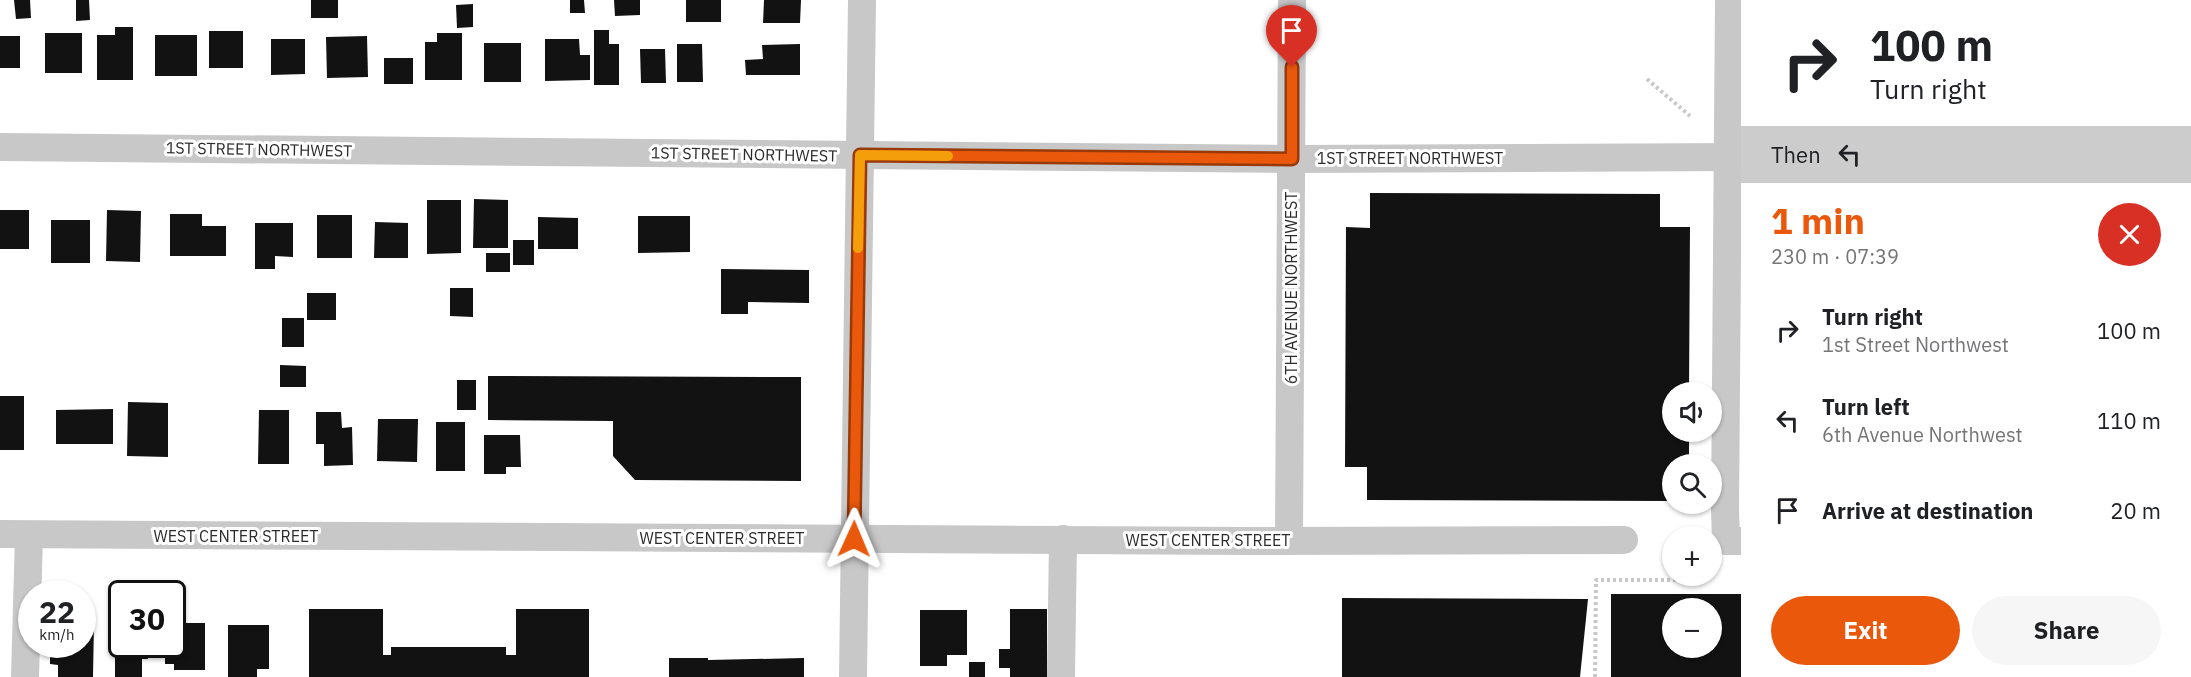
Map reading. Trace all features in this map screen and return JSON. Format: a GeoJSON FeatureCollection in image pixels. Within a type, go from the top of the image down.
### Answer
{"type":"FeatureCollection","features":[{"type":"Feature","properties":{"kind":"street"},"geometry":{"type":"LineString","coordinates":[[854,677],[862,0]]}},
{"type":"Feature","properties":{"kind":"street","name":"6TH AVENUE NORTHWEST"},"geometry":{"type":"LineString","coordinates":[[1289,540],[1292,0]]}},
{"type":"Feature","properties":{"kind":"street"},"geometry":{"type":"LineString","coordinates":[[1729,0],[1734,157],[1733,541]]}},
{"type":"Feature","properties":{"kind":"street","name":"1ST STREET NORTHWEST"},"geometry":{"type":"LineString","coordinates":[[0,147],[1292,159],[1734,157]]}},
{"type":"Feature","properties":{"kind":"street","name":"WEST CENTER STREET"},"geometry":{"type":"LineString","coordinates":[[0,534],[854,539],[1624,540]]}},
{"type":"Feature","properties":{"kind":"street"},"geometry":{"type":"LineString","coordinates":[[25,677],[29,535]]}},
{"type":"Feature","properties":{"kind":"street"},"geometry":{"type":"LineString","coordinates":[[1061,677],[1063,539]]}},
{"type":"Feature","properties":{"kind":"path"},"geometry":{"type":"LineString","coordinates":[[1647,79],[1690,116]]}},
{"type":"Feature","properties":{"kind":"path"},"geometry":{"type":"LineString","coordinates":[[1595,677],[1596,580],[1662,580]]}},
{"type":"Feature","properties":{"kind":"building"},"geometry":{"type":"Polygon","coordinates":[[[14,0],[30,0],[31,18],[16,19],[14,0]]]}},
{"type":"Feature","properties":{"kind":"building"},"geometry":{"type":"Polygon","coordinates":[[[76,0],[89,0],[90,20],[76,21],[76,0]]]}},
{"type":"Feature","properties":{"kind":"building"},"geometry":{"type":"Polygon","coordinates":[[[311,0],[338,0],[338,18],[311,18],[311,0]]]}},
{"type":"Feature","properties":{"kind":"building"},"geometry":{"type":"Polygon","coordinates":[[[570,0],[584,0],[585,13],[570,13],[570,0]]]}},
{"type":"Feature","properties":{"kind":"building"},"geometry":{"type":"Polygon","coordinates":[[[614,0],[640,0],[640,15],[615,16],[614,0]]]}},
{"type":"Feature","properties":{"kind":"building"},"geometry":{"type":"Polygon","coordinates":[[[686,0],[721,0],[721,22],[686,22],[686,0]]]}},
{"type":"Feature","properties":{"kind":"building"},"geometry":{"type":"Polygon","coordinates":[[[764,0],[801,0],[800,23],[763,23],[764,0]]]}},
{"type":"Feature","properties":{"kind":"building"},"geometry":{"type":"Polygon","coordinates":[[[473,4],[473,27],[457,28],[456,5],[473,4]]]}},
{"type":"Feature","properties":{"kind":"building"},"geometry":{"type":"Polygon","coordinates":[[[115,27],[133,27],[133,80],[97,80],[97,35],[115,35],[115,27]]]}},
{"type":"Feature","properties":{"kind":"building"},"geometry":{"type":"Polygon","coordinates":[[[594,30],[609,30],[609,44],[619,44],[619,85],[594,85],[594,30]]]}},
{"type":"Feature","properties":{"kind":"building"},"geometry":{"type":"Polygon","coordinates":[[[209,31],[243,31],[243,68],[209,68],[209,31]]]}},
{"type":"Feature","properties":{"kind":"building"},"geometry":{"type":"Polygon","coordinates":[[[45,33],[82,33],[82,73],[45,73],[45,33]]]}},
{"type":"Feature","properties":{"kind":"building"},"geometry":{"type":"Polygon","coordinates":[[[437,33],[462,33],[462,80],[425,80],[425,42],[437,42],[437,33]]]}},
{"type":"Feature","properties":{"kind":"building"},"geometry":{"type":"Polygon","coordinates":[[[155,35],[197,35],[197,76],[155,76],[155,35]]]}},
{"type":"Feature","properties":{"kind":"building"},"geometry":{"type":"Polygon","coordinates":[[[0,36],[20,36],[20,68],[0,68],[0,36]]]}},
{"type":"Feature","properties":{"kind":"building"},"geometry":{"type":"Polygon","coordinates":[[[367,36],[368,77],[327,78],[326,37],[367,36]]]}},
{"type":"Feature","properties":{"kind":"building"},"geometry":{"type":"Polygon","coordinates":[[[271,39],[305,39],[305,74],[271,75],[271,39]]]}},
{"type":"Feature","properties":{"kind":"building"},"geometry":{"type":"Polygon","coordinates":[[[545,39],[579,39],[580,55],[590,55],[590,80],[545,81],[545,39]]]}},
{"type":"Feature","properties":{"kind":"building"},"geometry":{"type":"Polygon","coordinates":[[[484,43],[521,43],[521,82],[484,82],[484,43]]]}},
{"type":"Feature","properties":{"kind":"building"},"geometry":{"type":"Polygon","coordinates":[[[677,44],[702,44],[703,82],[677,82],[677,44]]]}},
{"type":"Feature","properties":{"kind":"building"},"geometry":{"type":"Polygon","coordinates":[[[800,44],[800,75],[746,75],[745,60],[763,59],[762,45],[800,44]]]}},
{"type":"Feature","properties":{"kind":"building"},"geometry":{"type":"Polygon","coordinates":[[[640,49],[665,49],[666,83],[641,83],[640,49]]]}},
{"type":"Feature","properties":{"kind":"building"},"geometry":{"type":"Polygon","coordinates":[[[384,58],[413,58],[413,84],[384,84],[384,58]]]}},
{"type":"Feature","properties":{"kind":"building"},"geometry":{"type":"Polygon","coordinates":[[[1370,193],[1660,194],[1660,227],[1690,227],[1689,382],[1662,382],[1662,442],[1689,442],[1689,454],[1662,454],[1662,501],[1367,500],[1367,467],[1345,467],[1346,227],[1370,228],[1370,193]]]}},
{"type":"Feature","properties":{"kind":"building"},"geometry":{"type":"Polygon","coordinates":[[[474,199],[508,200],[508,248],[473,248],[474,199]]]}},
{"type":"Feature","properties":{"kind":"building"},"geometry":{"type":"Polygon","coordinates":[[[427,200],[461,200],[461,253],[427,254],[427,200]]]}},
{"type":"Feature","properties":{"kind":"building"},"geometry":{"type":"Polygon","coordinates":[[[0,210],[29,210],[29,249],[0,249],[0,210]]]}},
{"type":"Feature","properties":{"kind":"building"},"geometry":{"type":"Polygon","coordinates":[[[107,210],[141,211],[140,262],[106,261],[107,210]]]}},
{"type":"Feature","properties":{"kind":"building"},"geometry":{"type":"Polygon","coordinates":[[[170,214],[202,214],[202,226],[226,226],[226,256],[170,256],[170,214]]]}},
{"type":"Feature","properties":{"kind":"building"},"geometry":{"type":"Polygon","coordinates":[[[317,215],[352,215],[352,258],[317,258],[317,215]]]}},
{"type":"Feature","properties":{"kind":"building"},"geometry":{"type":"Polygon","coordinates":[[[638,216],[690,216],[690,252],[638,253],[638,216]]]}},
{"type":"Feature","properties":{"kind":"building"},"geometry":{"type":"Polygon","coordinates":[[[538,217],[578,218],[578,249],[538,249],[538,217]]]}},
{"type":"Feature","properties":{"kind":"building"},"geometry":{"type":"Polygon","coordinates":[[[51,220],[90,220],[90,263],[51,263],[51,220]]]}},
{"type":"Feature","properties":{"kind":"building"},"geometry":{"type":"Polygon","coordinates":[[[375,222],[408,223],[408,258],[374,258],[375,222]]]}},
{"type":"Feature","properties":{"kind":"building"},"geometry":{"type":"Polygon","coordinates":[[[255,223],[293,223],[293,257],[275,256],[275,269],[255,269],[255,223]]]}},
{"type":"Feature","properties":{"kind":"building"},"geometry":{"type":"Polygon","coordinates":[[[513,240],[534,240],[534,265],[513,265],[513,240]]]}},
{"type":"Feature","properties":{"kind":"building"},"geometry":{"type":"Polygon","coordinates":[[[486,253],[510,253],[510,272],[486,272],[486,253]]]}},
{"type":"Feature","properties":{"kind":"building"},"geometry":{"type":"Polygon","coordinates":[[[721,269],[809,270],[809,303],[748,302],[748,314],[721,314],[721,269]]]}},
{"type":"Feature","properties":{"kind":"building"},"geometry":{"type":"Polygon","coordinates":[[[450,288],[473,288],[473,317],[450,316],[450,288]]]}},
{"type":"Feature","properties":{"kind":"building"},"geometry":{"type":"Polygon","coordinates":[[[307,293],[336,293],[336,320],[307,320],[307,293]]]}},
{"type":"Feature","properties":{"kind":"building"},"geometry":{"type":"Polygon","coordinates":[[[282,318],[304,318],[304,347],[282,347],[282,318]]]}},
{"type":"Feature","properties":{"kind":"building"},"geometry":{"type":"Polygon","coordinates":[[[280,365],[306,366],[306,387],[280,387],[280,365]]]}},
{"type":"Feature","properties":{"kind":"building"},"geometry":{"type":"Polygon","coordinates":[[[488,376],[801,377],[801,481],[635,480],[613,456],[613,421],[488,420],[488,376]]]}},
{"type":"Feature","properties":{"kind":"building"},"geometry":{"type":"Polygon","coordinates":[[[457,380],[476,380],[476,410],[457,410],[457,380]]]}},
{"type":"Feature","properties":{"kind":"building"},"geometry":{"type":"Polygon","coordinates":[[[0,396],[24,396],[24,450],[0,450],[0,396]]]}},
{"type":"Feature","properties":{"kind":"building"},"geometry":{"type":"Polygon","coordinates":[[[128,402],[168,403],[168,457],[127,456],[128,402]]]}},
{"type":"Feature","properties":{"kind":"building"},"geometry":{"type":"Polygon","coordinates":[[[113,409],[113,444],[56,444],[56,410],[113,409]]]}},
{"type":"Feature","properties":{"kind":"building"},"geometry":{"type":"Polygon","coordinates":[[[259,410],[289,410],[289,464],[258,464],[259,410]]]}},
{"type":"Feature","properties":{"kind":"building"},"geometry":{"type":"Polygon","coordinates":[[[316,412],[341,412],[342,428],[352,427],[353,465],[324,466],[324,444],[316,444],[316,412]]]}},
{"type":"Feature","properties":{"kind":"building"},"geometry":{"type":"Polygon","coordinates":[[[378,419],[418,419],[417,462],[377,461],[378,419]]]}},
{"type":"Feature","properties":{"kind":"building"},"geometry":{"type":"Polygon","coordinates":[[[436,422],[465,422],[465,471],[436,471],[436,422]]]}},
{"type":"Feature","properties":{"kind":"building"},"geometry":{"type":"Polygon","coordinates":[[[484,435],[520,435],[521,467],[506,467],[506,474],[484,474],[484,435]]]}},
{"type":"Feature","properties":{"kind":"building"},"geometry":{"type":"Polygon","coordinates":[[[1611,594],[1741,594],[1741,677],[1611,677],[1611,594]]]}},
{"type":"Feature","properties":{"kind":"building"},"geometry":{"type":"Polygon","coordinates":[[[1342,598],[1588,599],[1580,677],[1342,677],[1342,598]]]}},
{"type":"Feature","properties":{"kind":"building"},"geometry":{"type":"Polygon","coordinates":[[[309,609],[383,609],[383,655],[391,655],[391,647],[506,647],[506,655],[516,655],[516,609],[589,609],[589,677],[309,677],[309,609]]]}},
{"type":"Feature","properties":{"kind":"building"},"geometry":{"type":"Polygon","coordinates":[[[1010,609],[1047,609],[1047,677],[1010,677],[1010,668],[999,668],[999,649],[1010,649],[1010,609]]]}},
{"type":"Feature","properties":{"kind":"building"},"geometry":{"type":"Polygon","coordinates":[[[920,610],[967,610],[967,655],[947,655],[947,666],[920,666],[920,610]]]}},
{"type":"Feature","properties":{"kind":"building"},"geometry":{"type":"Polygon","coordinates":[[[186,623],[205,623],[205,670],[174,670],[174,664],[165,664],[165,658],[186,658],[186,623]]]}},
{"type":"Feature","properties":{"kind":"building"},"geometry":{"type":"Polygon","coordinates":[[[228,625],[269,625],[269,669],[257,669],[257,677],[228,677],[228,625]]]}},
{"type":"Feature","properties":{"kind":"building"},"geometry":{"type":"Polygon","coordinates":[[[50,658],[93,658],[93,677],[58,677],[58,665],[50,664],[50,658]]]}},
{"type":"Feature","properties":{"kind":"building"},"geometry":{"type":"Polygon","coordinates":[[[115,658],[148,658],[142,659],[142,677],[115,677],[115,658]]]}},
{"type":"Feature","properties":{"kind":"building"},"geometry":{"type":"Polygon","coordinates":[[[669,658],[708,658],[708,660],[804,658],[804,677],[669,677],[669,658]]]}},
{"type":"Feature","properties":{"kind":"building"},"geometry":{"type":"Polygon","coordinates":[[[969,662],[985,662],[985,677],[969,677],[969,662]]]}},
{"type":"Feature","properties":{"kind":"slow traffic"},"geometry":{"type":"LineString","coordinates":[[858,248],[860,155],[948,156]]}},
{"type":"Feature","properties":{"kind":"route"},"geometry":{"type":"LineString","coordinates":[[854,539],[860,155],[1292,159],[1292,67]]}}]}
